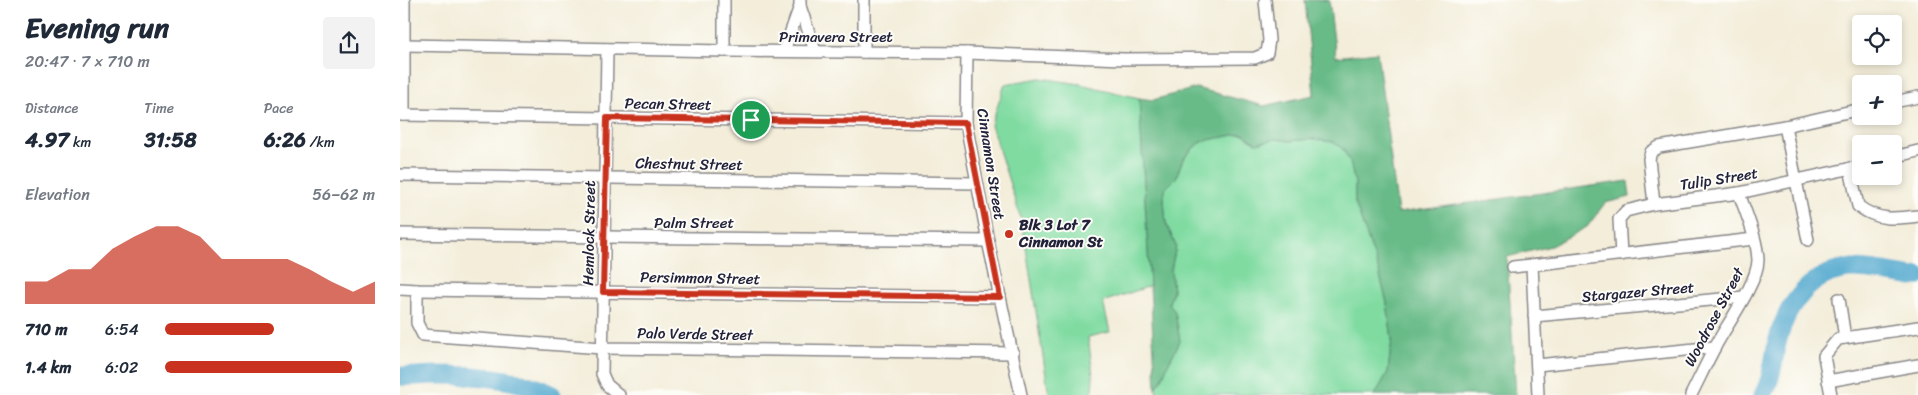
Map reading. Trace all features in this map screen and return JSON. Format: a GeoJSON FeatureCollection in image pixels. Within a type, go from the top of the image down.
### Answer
{"type":"FeatureCollection","features":[{"type":"Feature","properties":{"kind":"street"},"geometry":{"type":"LineString","coordinates":[[402,115],[404,0]]}},
{"type":"Feature","properties":{"kind":"street"},"geometry":{"type":"LineString","coordinates":[[724,0],[724,51]]}},
{"type":"Feature","properties":{"kind":"street"},"geometry":{"type":"LineString","coordinates":[[864,0],[864,52]]}},
{"type":"Feature","properties":{"kind":"street","name":"Primavera Street"},"geometry":{"type":"LineString","coordinates":[[404,45],[967,53],[1124,59],[1255,58],[1267,53],[1269,40],[1265,0]]}},
{"type":"Feature","properties":{"kind":"street"},"geometry":{"type":"LineString","coordinates":[[784,51],[800,3]]}},
{"type":"Feature","properties":{"kind":"street"},"geometry":{"type":"LineString","coordinates":[[800,3],[815,51]]}},
{"type":"Feature","properties":{"kind":"street","name":"Hemlock Street"},"geometry":{"type":"LineString","coordinates":[[608,49],[603,380],[620,395]]}},
{"type":"Feature","properties":{"kind":"street","name":"Cinnamon Street"},"geometry":{"type":"LineString","coordinates":[[967,53],[966,123],[988,241],[1022,395]]}},
{"type":"Feature","properties":{"kind":"street"},"geometry":{"type":"LineString","coordinates":[[1902,100],[1918,97]]}},
{"type":"Feature","properties":{"kind":"street"},"geometry":{"type":"LineString","coordinates":[[1654,204],[1649,159],[1651,152],[1659,147],[1785,126],[1852,111]]}},
{"type":"Feature","properties":{"kind":"street","name":"Pecan Street"},"geometry":{"type":"LineString","coordinates":[[402,115],[966,123]]}},
{"type":"Feature","properties":{"kind":"street"},"geometry":{"type":"LineString","coordinates":[[1785,126],[1808,240]]}},
{"type":"Feature","properties":{"kind":"street"},"geometry":{"type":"LineString","coordinates":[[1902,155],[1918,151]]}},
{"type":"Feature","properties":{"kind":"street","name":"Tulip Street"},"geometry":{"type":"LineString","coordinates":[[1621,255],[1619,219],[1626,211],[1654,204],[1739,193],[1852,168]]}},
{"type":"Feature","properties":{"kind":"street","name":"Chestnut Street"},"geometry":{"type":"LineString","coordinates":[[400,175],[977,183]]}},
{"type":"Feature","properties":{"kind":"street"},"geometry":{"type":"LineString","coordinates":[[1857,185],[1858,206],[1869,214],[1894,219],[1918,216]]}},
{"type":"Feature","properties":{"kind":"street","name":"Woodrose Street"},"geometry":{"type":"LineString","coordinates":[[1691,395],[1756,270],[1758,260],[1754,239],[1739,193]]}},
{"type":"Feature","properties":{"kind":"street","name":"Palm Street"},"geometry":{"type":"LineString","coordinates":[[400,234],[604,238],[988,241]]}},
{"type":"Feature","properties":{"kind":"street"},"geometry":{"type":"LineString","coordinates":[[1513,268],[1754,239]]}},
{"type":"Feature","properties":{"kind":"street"},"geometry":{"type":"LineString","coordinates":[[1532,265],[1538,395]]}},
{"type":"Feature","properties":{"kind":"street","name":"Persimmon Street"},"geometry":{"type":"LineString","coordinates":[[400,289],[1000,297]]}},
{"type":"Feature","properties":{"kind":"street","name":"Palo Verde Street"},"geometry":{"type":"LineString","coordinates":[[418,290],[416,323],[423,334],[602,348],[1013,353]]}},
{"type":"Feature","properties":{"kind":"street","name":"Stargazer Street"},"geometry":{"type":"LineString","coordinates":[[1534,316],[1744,296]]}},
{"type":"Feature","properties":{"kind":"street"},"geometry":{"type":"LineString","coordinates":[[1839,299],[1845,338]]}},
{"type":"Feature","properties":{"kind":"street"},"geometry":{"type":"LineString","coordinates":[[1831,395],[1824,356],[1838,339],[1918,326]]}},
{"type":"Feature","properties":{"kind":"street"},"geometry":{"type":"LineString","coordinates":[[1537,365],[1715,347]]}},
{"type":"Feature","properties":{"kind":"street"},"geometry":{"type":"LineString","coordinates":[[1828,381],[1918,366]]}},
{"type":"Feature","properties":{"kind":"green space"},"geometry":{"type":"Polygon","coordinates":[[[1305,0],[1329,0],[1336,57],[1377,52],[1398,213],[1628,181],[1630,197],[1605,203],[1587,227],[1551,246],[1507,257],[1516,395],[1375,395],[1388,372],[1392,339],[1387,303],[1377,264],[1355,203],[1355,183],[1350,162],[1343,149],[1333,142],[1313,139],[1290,141],[1276,139],[1256,143],[1244,134],[1203,141],[1191,150],[1182,161],[1176,178],[1165,189],[1166,223],[1176,246],[1171,270],[1173,291],[1169,303],[1175,312],[1180,341],[1156,388],[1139,98],[1153,100],[1196,88],[1264,106],[1314,95],[1305,0]]]}},
{"type":"Feature","properties":{"kind":"green space"},"geometry":{"type":"Polygon","coordinates":[[[1040,78],[1080,84],[1139,98],[1150,286],[1103,302],[1110,332],[1088,337],[1093,375],[1092,395],[1049,395],[1022,222],[991,125],[1005,84],[1040,78]]]}},
{"type":"Feature","properties":{"kind":"green space"},"geometry":{"type":"Polygon","coordinates":[[[1244,134],[1256,143],[1276,139],[1290,141],[1313,139],[1333,142],[1343,149],[1350,162],[1355,183],[1355,203],[1377,264],[1387,303],[1392,339],[1388,372],[1375,395],[1157,395],[1156,388],[1180,341],[1175,312],[1169,303],[1173,291],[1171,270],[1176,246],[1166,223],[1165,189],[1176,178],[1182,161],[1191,150],[1203,141],[1244,134]]]}},
{"type":"Feature","properties":{"kind":"waterway"},"geometry":{"type":"LineString","coordinates":[[1763,395],[1771,374],[1782,326],[1795,302],[1813,283],[1837,271],[1851,269],[1873,270],[1912,277],[1918,276]]}},
{"type":"Feature","properties":{"kind":"waterway"},"geometry":{"type":"LineString","coordinates":[[400,376],[450,375],[495,378],[525,384],[552,395]]}},
{"type":"Feature","properties":{"kind":"place","name":"Blk 3 Lot 7 Cinnamon St"},"geometry":{"type":"Point","coordinates":[1009,234]}},
{"type":"Feature","properties":{"kind":"route"},"geometry":{"type":"LineString","coordinates":[[607,118],[751,120],[966,123],[1000,297],[603,292],[607,118]]}}]}
